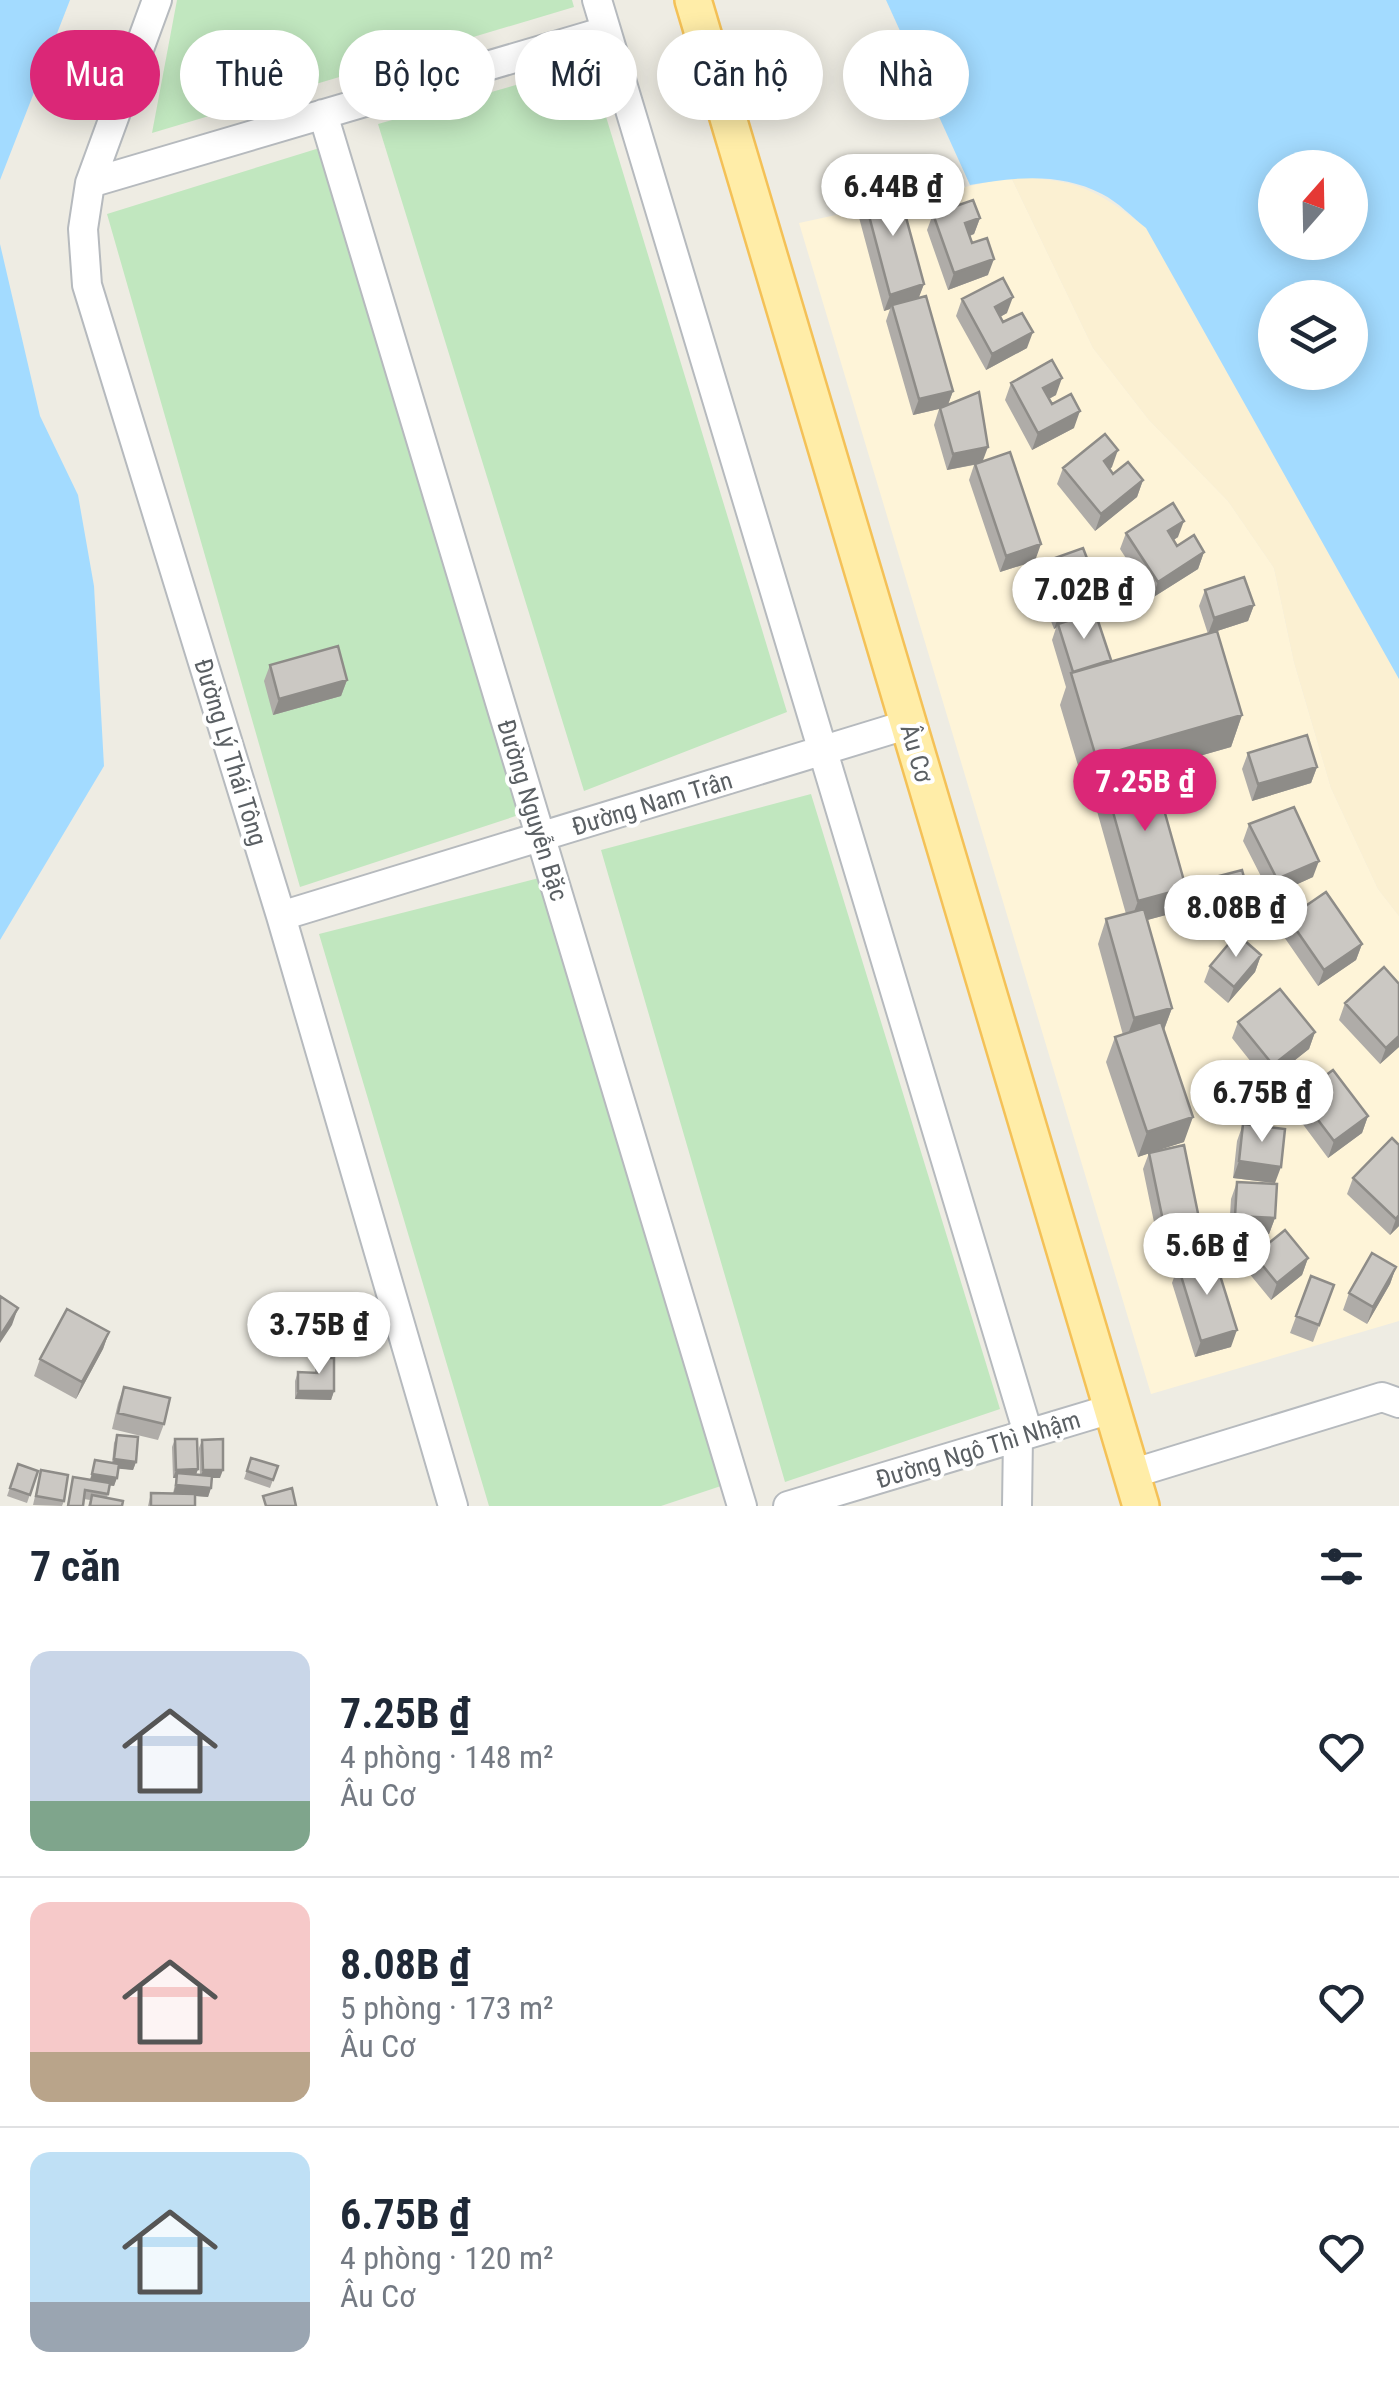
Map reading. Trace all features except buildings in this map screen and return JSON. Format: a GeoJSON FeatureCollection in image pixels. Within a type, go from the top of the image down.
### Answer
{"type":"FeatureCollection","features":[{"type":"Feature","properties":{"kind":"main road","name":"Âu Cơ"},"geometry":{"type":"LineString","coordinates":[[693,0],[1136,1490]]}},
{"type":"Feature","properties":{"kind":"street","name":"Đường Lý Thái Tông"},"geometry":{"type":"LineString","coordinates":[[157,0],[90,183],[83,229],[87,285],[281,916],[453,1506]]}},
{"type":"Feature","properties":{"kind":"street"},"geometry":{"type":"LineString","coordinates":[[597,0],[606,30]]}},
{"type":"Feature","properties":{"kind":"street"},"geometry":{"type":"LineString","coordinates":[[90,183],[515,58]]}},
{"type":"Feature","properties":{"kind":"street","name":"Đường Nguyễn Bặc"},"geometry":{"type":"LineString","coordinates":[[323,114],[742,1506]]}},
{"type":"Feature","properties":{"kind":"street"},"geometry":{"type":"LineString","coordinates":[[633,120],[823,750],[1023,1435],[1017,1506]]}},
{"type":"Feature","properties":{"kind":"street","name":"Đường Nam Trân"},"geometry":{"type":"LineString","coordinates":[[281,916],[908,724]]}},
{"type":"Feature","properties":{"kind":"street"},"geometry":{"type":"LineString","coordinates":[[1136,1490],[1382,1398],[1399,1403]]}},
{"type":"Feature","properties":{"kind":"street","name":"Đường Ngô Thì Nhậm"},"geometry":{"type":"LineString","coordinates":[[788,1506],[826,1500],[1111,1408]]}},
{"type":"Feature","properties":{"kind":"shaded area"},"geometry":{"type":"Polygon","coordinates":[[[1011,177],[1093,348],[1149,420],[1228,501],[1274,568],[1294,662],[1331,788],[1378,889],[1399,916],[1399,1321],[1151,1394],[799,223],[1011,177]]]}},
{"type":"Feature","properties":{"kind":"green space"},"geometry":{"type":"Polygon","coordinates":[[[177,0],[572,0],[574,7],[495,31],[339,30],[339,77],[319,83],[319,30],[180,30],[180,120],[196,120],[152,133],[154,120],[160,120],[160,90],[177,0]]]}},
{"type":"Feature","properties":{"kind":"green space"},"geometry":{"type":"Polygon","coordinates":[[[515,85],[515,120],[607,120],[787,712],[584,791],[378,124],[392,120],[495,120],[495,91],[515,85]]]}},
{"type":"Feature","properties":{"kind":"green space"},"geometry":{"type":"Polygon","coordinates":[[[326,146],[537,809],[300,887],[107,214],[326,146]]]}},
{"type":"Feature","properties":{"kind":"green space"},"geometry":{"type":"Polygon","coordinates":[[[811,794],[1000,1409],[785,1482],[601,850],[811,794]]]}},
{"type":"Feature","properties":{"kind":"green space"},"geometry":{"type":"Polygon","coordinates":[[[539,878],[727,1484],[661,1506],[489,1506],[319,934],[539,878]]]}},
{"type":"Feature","properties":{"kind":"sand"},"geometry":{"type":"Polygon","coordinates":[[[1011,177],[1052,180],[1084,188],[1113,203],[1146,228],[1399,679],[1399,916],[1378,889],[1331,788],[1294,662],[1274,568],[1228,501],[1149,420],[1093,348],[1011,177]]]}},
{"type":"Feature","properties":{"kind":"water"},"geometry":{"type":"Polygon","coordinates":[[[0,0],[70,0],[58,30],[30,30],[30,103],[0,180],[0,0]]]}},
{"type":"Feature","properties":{"kind":"water"},"geometry":{"type":"Polygon","coordinates":[[[886,0],[1399,0],[1399,679],[1146,228],[1108,197],[1086,187],[1054,179],[970,185],[940,120],[969,120],[969,30],[900,30],[886,0]]]}},
{"type":"Feature","properties":{"kind":"water"},"geometry":{"type":"Polygon","coordinates":[[[0,244],[40,416],[78,495],[94,586],[104,766],[0,940],[0,244]]]}}]}
